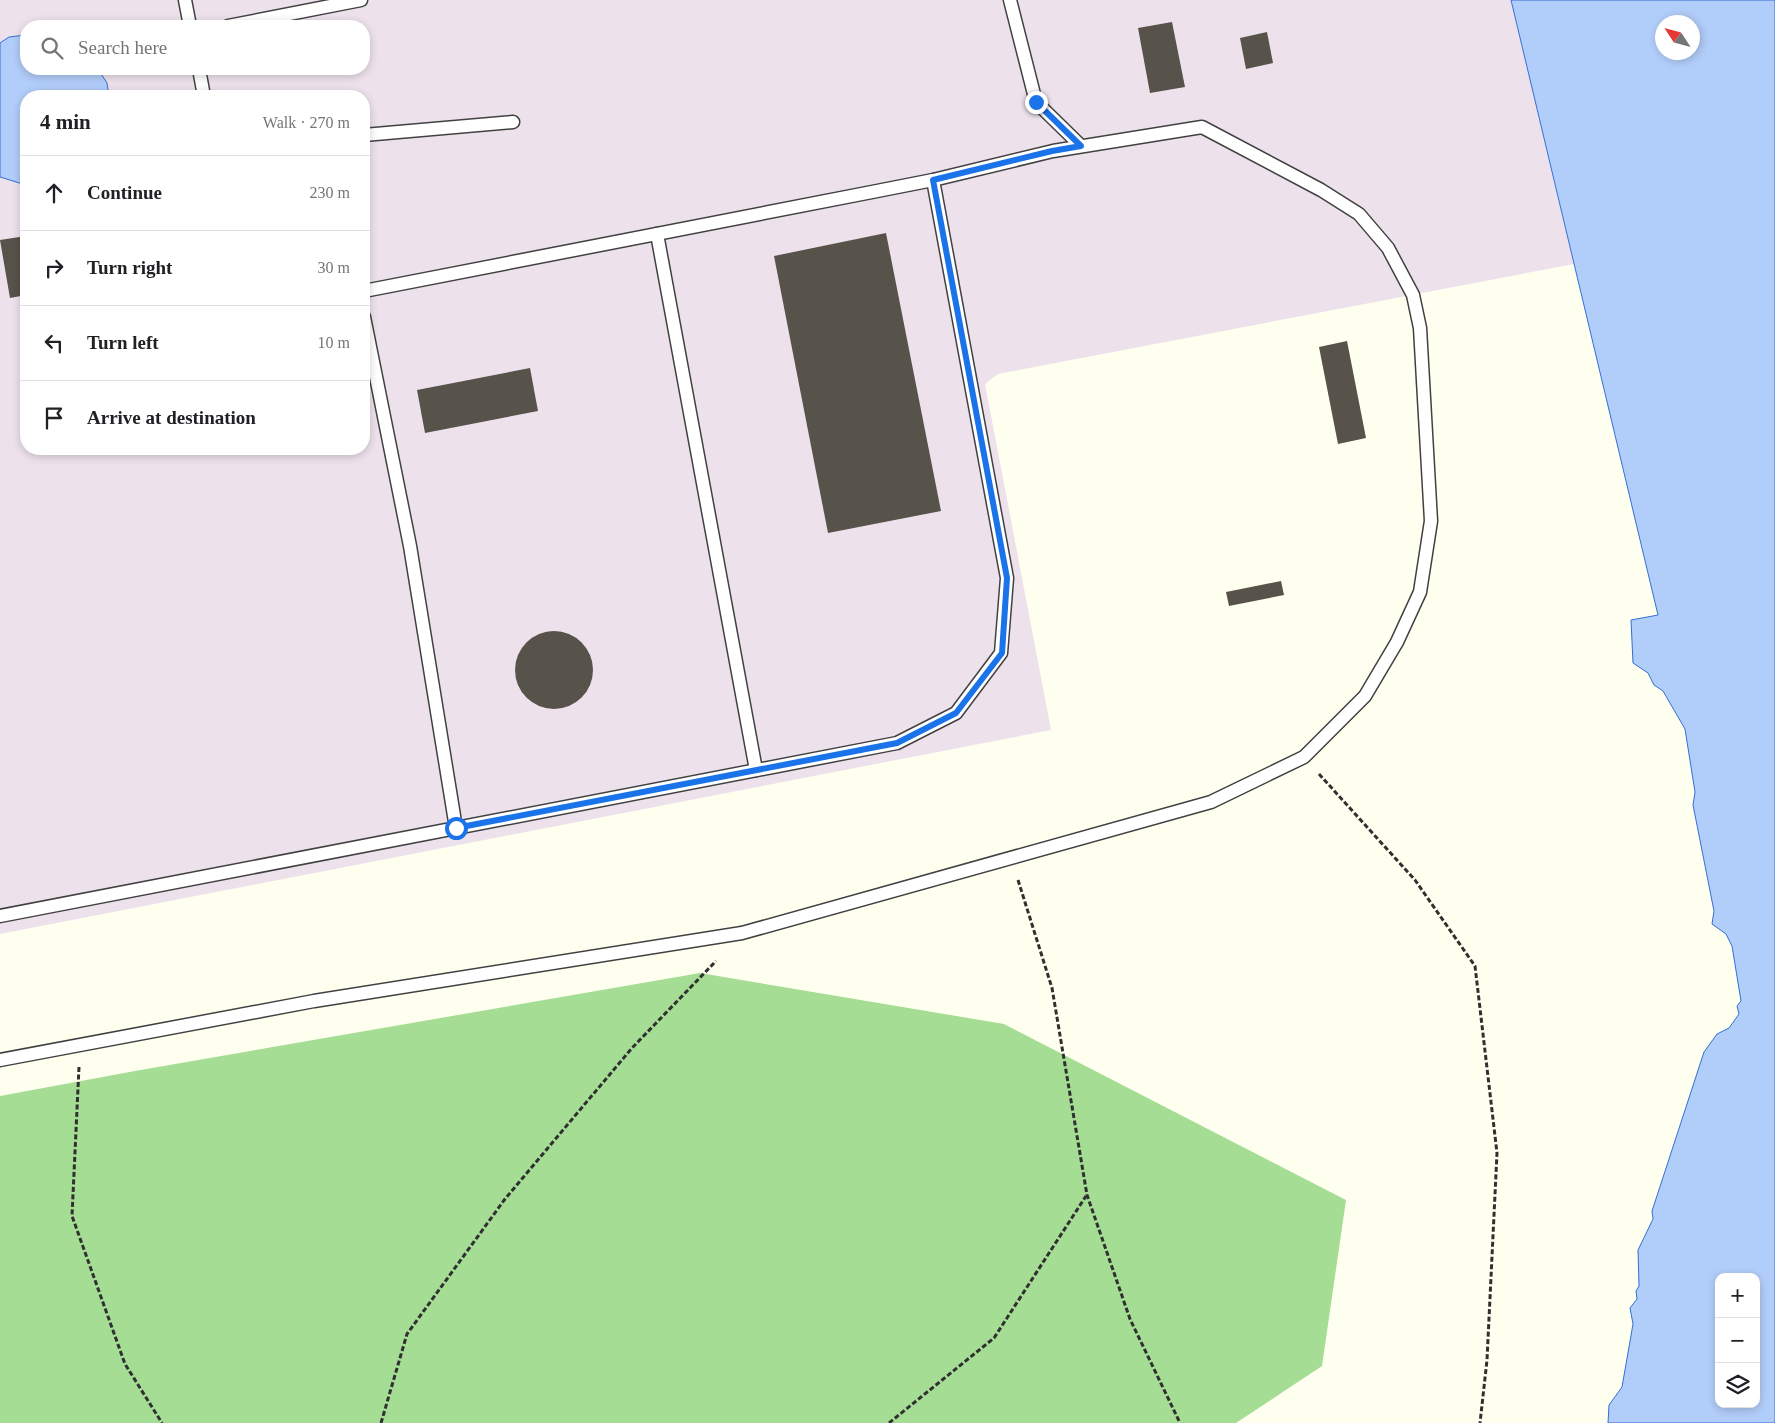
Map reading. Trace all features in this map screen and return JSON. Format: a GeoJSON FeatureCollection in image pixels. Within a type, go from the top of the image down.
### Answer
{"type":"FeatureCollection","features":[{"type":"Feature","properties":{"kind":"lane"},"geometry":{"type":"LineString","coordinates":[[185,0],[189,20]]}},
{"type":"Feature","properties":{"kind":"lane"},"geometry":{"type":"LineString","coordinates":[[258,20],[360,0]]}},
{"type":"Feature","properties":{"kind":"lane"},"geometry":{"type":"LineString","coordinates":[[1010,0],[1036,102],[1081,146]]}},
{"type":"Feature","properties":{"kind":"lane"},"geometry":{"type":"LineString","coordinates":[[199,75],[203,90]]}},
{"type":"Feature","properties":{"kind":"lane"},"geometry":{"type":"LineString","coordinates":[[370,134],[513,122]]}},
{"type":"Feature","properties":{"kind":"lane"},"geometry":{"type":"LineString","coordinates":[[0,1060],[314,1001],[742,933],[1212,802],[1304,757],[1365,696],[1397,642],[1420,592],[1431,521],[1420,328],[1413,295],[1388,248],[1359,214],[1321,190],[1202,127],[1052,151],[933,180],[370,290]]}},
{"type":"Feature","properties":{"kind":"lane"},"geometry":{"type":"LineString","coordinates":[[0,916],[897,743],[956,713],[1002,653],[1007,578],[933,180]]}},
{"type":"Feature","properties":{"kind":"lane"},"geometry":{"type":"LineString","coordinates":[[657,234],[756,770]]}},
{"type":"Feature","properties":{"kind":"lane"},"geometry":{"type":"LineString","coordinates":[[370,347],[410,546],[456,828]]}},
{"type":"Feature","properties":{"kind":"path"},"geometry":{"type":"LineString","coordinates":[[1304,757],[1415,880],[1474,966],[1497,1153],[1487,1360],[1480,1423]]}},
{"type":"Feature","properties":{"kind":"path"},"geometry":{"type":"LineString","coordinates":[[1011,858],[1052,988],[1087,1195],[1130,1319],[1180,1423]]}},
{"type":"Feature","properties":{"kind":"path"},"geometry":{"type":"LineString","coordinates":[[381,1423],[407,1334],[505,1198],[632,1048],[742,933]]}},
{"type":"Feature","properties":{"kind":"path"},"geometry":{"type":"LineString","coordinates":[[80,1044],[72,1216],[125,1364],[162,1423]]}},
{"type":"Feature","properties":{"kind":"path"},"geometry":{"type":"LineString","coordinates":[[889,1423],[994,1338],[1087,1195]]}},
{"type":"Feature","properties":{"kind":"shaded area"},"geometry":{"type":"Polygon","coordinates":[[[0,0],[1511,0],[1574,264],[998,374],[985,384],[1051,730],[0,934],[0,0]]]}},
{"type":"Feature","properties":{"kind":"green space"},"geometry":{"type":"Polygon","coordinates":[[[700,973],[1004,1024],[1346,1200],[1322,1366],[1236,1423],[0,1423],[0,1096],[700,973]]]}},
{"type":"Feature","properties":{"kind":"water"},"geometry":{"type":"Polygon","coordinates":[[[1511,0],[1775,0],[1775,1423],[1608,1423],[1609,1405],[1622,1387],[1633,1324],[1630,1308],[1637,1299],[1636,1291],[1639,1286],[1638,1250],[1653,1219],[1652,1211],[1704,1052],[1717,1034],[1729,1028],[1739,1014],[1737,1006],[1741,1001],[1732,946],[1726,934],[1712,924],[1714,911],[1693,805],[1695,792],[1685,729],[1663,691],[1654,685],[1648,673],[1633,663],[1631,620],[1658,615],[1511,0]]]}},
{"type":"Feature","properties":{"kind":"water"},"geometry":{"type":"Polygon","coordinates":[[[20,36],[20,75],[102,75],[107,83],[108,90],[20,90],[20,183],[0,177],[0,43],[9,37],[20,36]]]}},
{"type":"Feature","properties":{"kind":"building"},"geometry":{"type":"Polygon","coordinates":[[[1172,22],[1185,87],[1150,93],[1138,28],[1172,22]]]}},
{"type":"Feature","properties":{"kind":"building"},"geometry":{"type":"Polygon","coordinates":[[[1267,32],[1273,63],[1246,69],[1240,38],[1267,32]]]}},
{"type":"Feature","properties":{"kind":"building"},"geometry":{"type":"Polygon","coordinates":[[[886,233],[941,511],[828,533],[774,256],[886,233]]]}},
{"type":"Feature","properties":{"kind":"building"},"geometry":{"type":"Polygon","coordinates":[[[20,237],[20,296],[10,298],[0,240],[20,237]]]}},
{"type":"Feature","properties":{"kind":"building"},"geometry":{"type":"Polygon","coordinates":[[[1347,341],[1366,438],[1338,444],[1319,347],[1347,341]]]}},
{"type":"Feature","properties":{"kind":"building"},"geometry":{"type":"Polygon","coordinates":[[[530,368],[538,411],[425,433],[417,390],[530,368]]]}},
{"type":"Feature","properties":{"kind":"building"},"geometry":{"type":"Polygon","coordinates":[[[1281,581],[1284,595],[1229,606],[1226,592],[1281,581]]]}},
{"type":"Feature","properties":{"kind":"building"},"geometry":{"type":"Polygon","coordinates":[[[546,631],[562,631],[576,637],[587,648],[593,662],[593,678],[587,692],[576,703],[562,709],[546,709],[532,703],[521,692],[515,678],[515,662],[521,648],[532,637],[546,631]]]}},
{"type":"Feature","properties":{"kind":"route"},"geometry":{"type":"LineString","coordinates":[[456,828],[897,743],[956,713],[1002,653],[1007,578],[933,180],[1052,151],[1081,146],[1036,102]]}}]}
